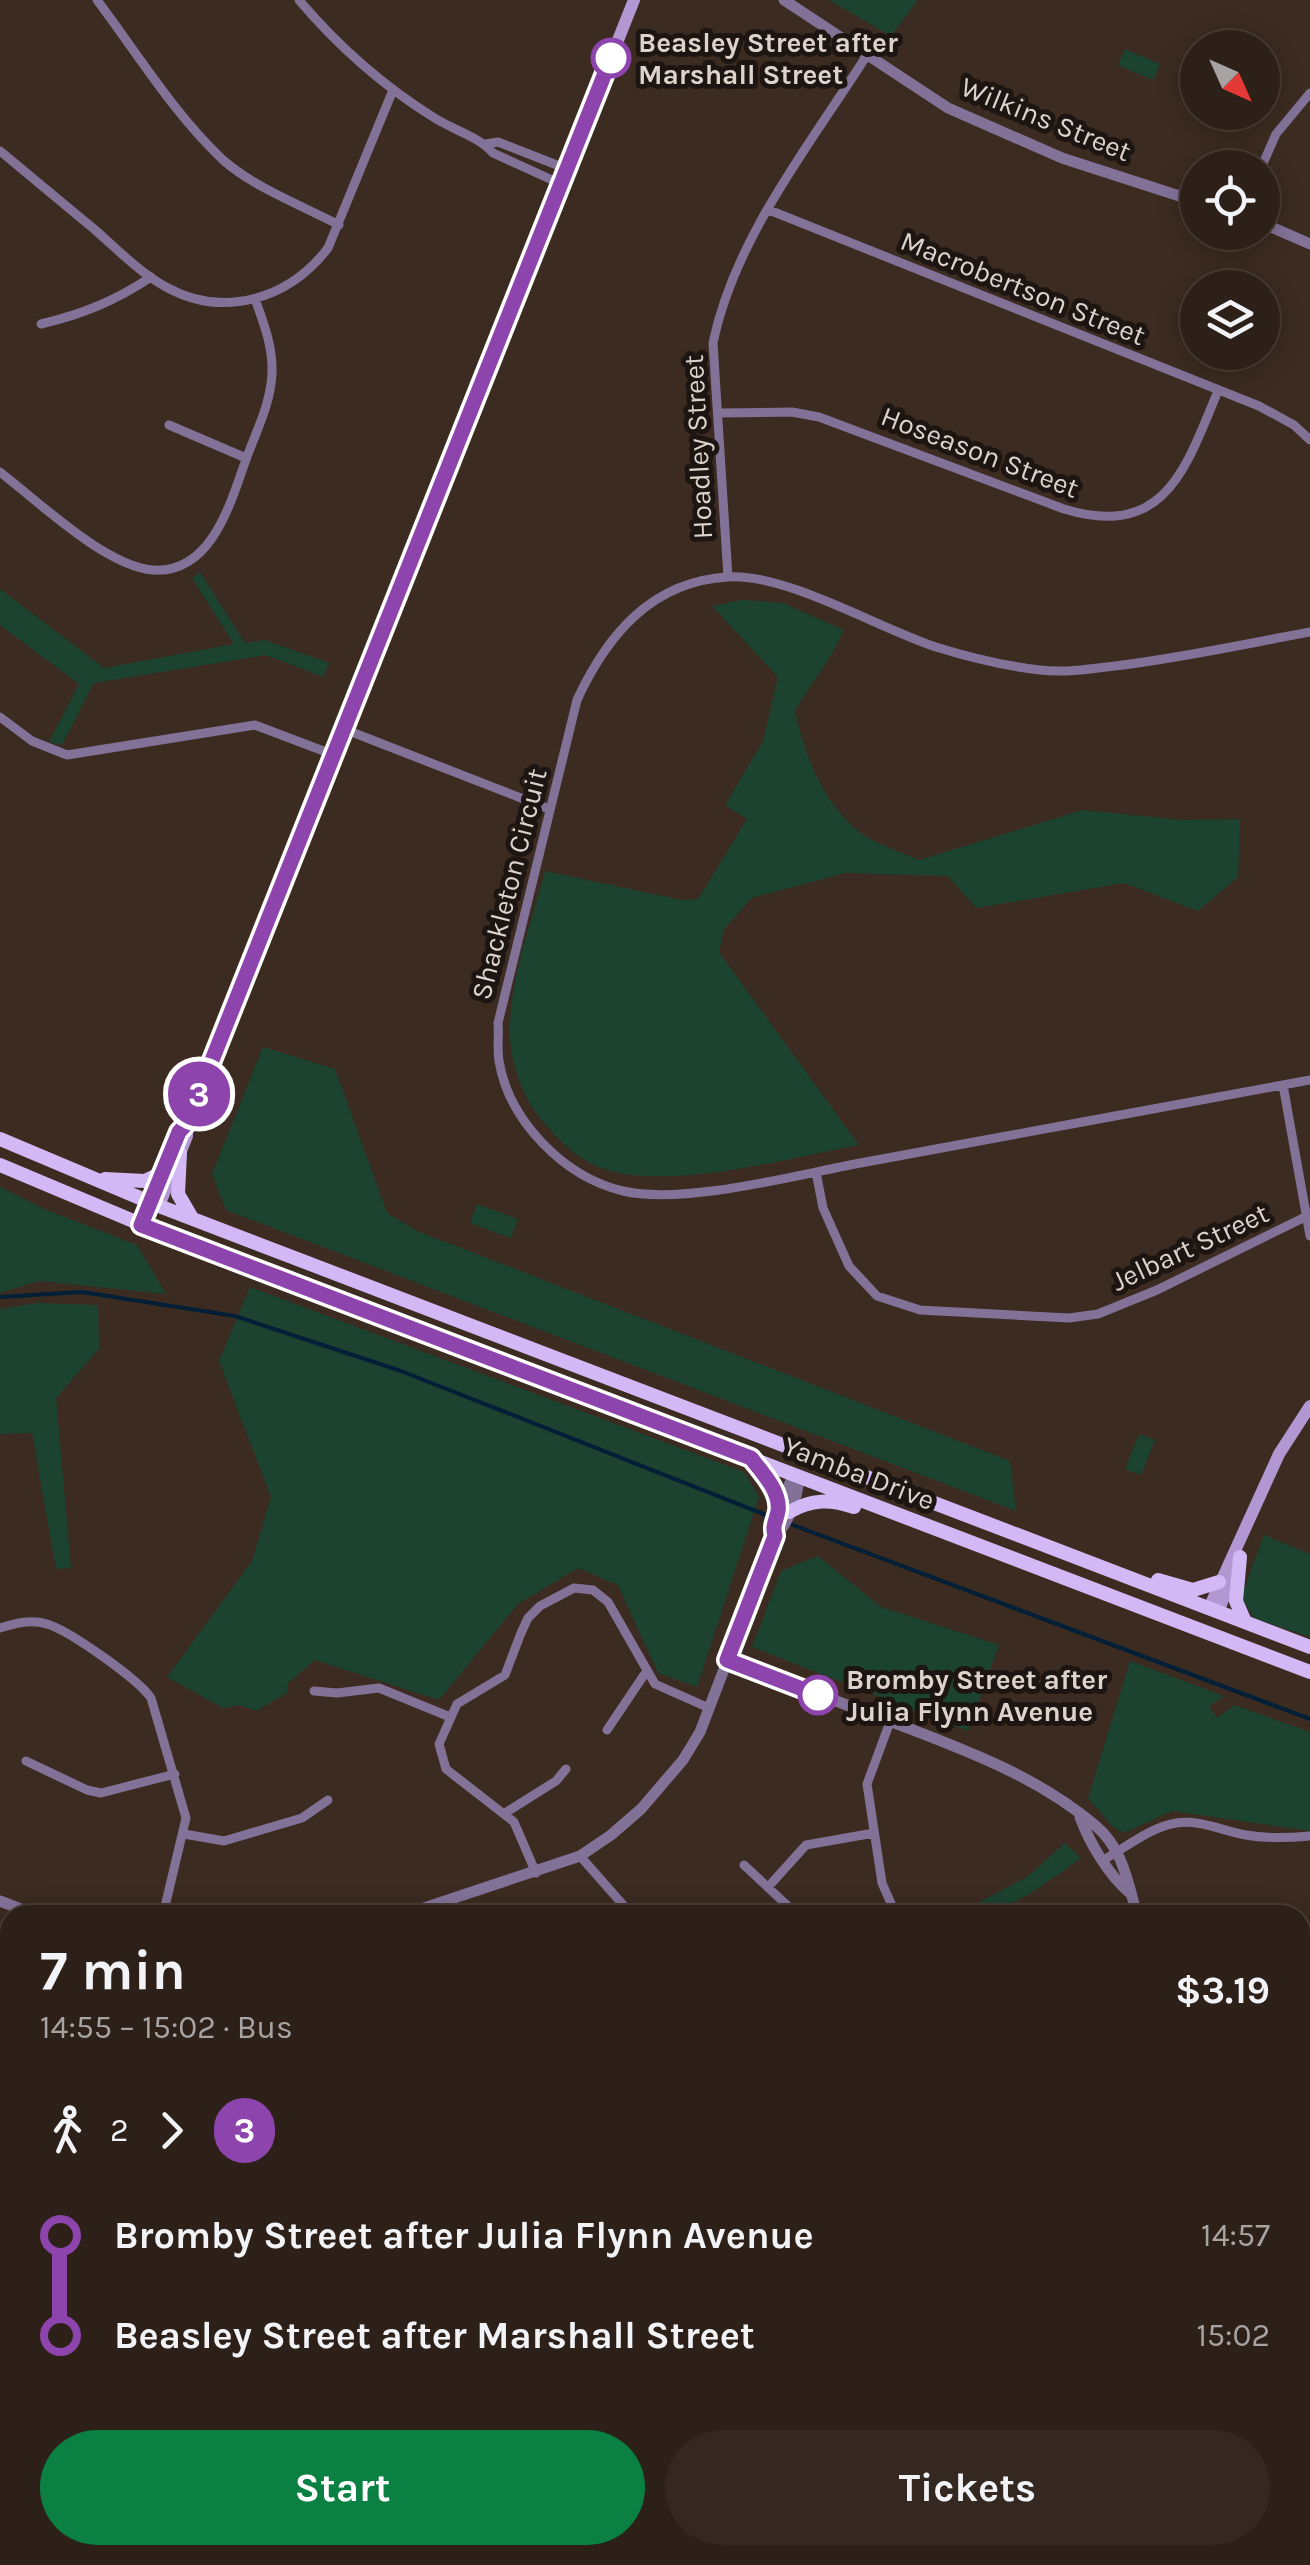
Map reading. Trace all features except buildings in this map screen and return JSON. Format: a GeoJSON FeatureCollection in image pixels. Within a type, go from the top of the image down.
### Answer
{"type":"FeatureCollection","features":[{"type":"Feature","properties":{"kind":"main road"},"geometry":{"type":"LineString","coordinates":[[154,1204],[163,1172],[179,1132],[187,1123],[634,0]]}},
{"type":"Feature","properties":{"kind":"main road"},"geometry":{"type":"LineString","coordinates":[[145,1227],[188,1136],[187,1123]]}},
{"type":"Feature","properties":{"kind":"main road"},"geometry":{"type":"LineString","coordinates":[[0,1138],[80,1175],[142,1181],[163,1172]]}},
{"type":"Feature","properties":{"kind":"main road"},"geometry":{"type":"LineString","coordinates":[[180,1153],[178,1194],[193,1219]]}},
{"type":"Feature","properties":{"kind":"main road","name":"Yamba Drive"},"geometry":{"type":"LineString","coordinates":[[0,1165],[145,1227],[1310,1672]]}},
{"type":"Feature","properties":{"kind":"main road","name":"Yamba Drive"},"geometry":{"type":"LineString","coordinates":[[80,1175],[1310,1647]]}},
{"type":"Feature","properties":{"kind":"main road"},"geometry":{"type":"LineString","coordinates":[[1245,1622],[1236,1601],[1240,1556],[1249,1524],[1279,1454],[1310,1406]]}},
{"type":"Feature","properties":{"kind":"main road"},"geometry":{"type":"LineString","coordinates":[[728,1424],[757,1444],[789,1457],[797,1474],[810,1464],[826,1462]]}},
{"type":"Feature","properties":{"kind":"main road"},"geometry":{"type":"LineString","coordinates":[[751,1458],[784,1510],[819,1500],[854,1508],[880,1508]]}},
{"type":"Feature","properties":{"kind":"main road"},"geometry":{"type":"LineString","coordinates":[[1206,1631],[1219,1582],[1249,1524]]}},
{"type":"Feature","properties":{"kind":"main road"},"geometry":{"type":"LineString","coordinates":[[1213,1610],[1240,1556]]}},
{"type":"Feature","properties":{"kind":"main road"},"geometry":{"type":"LineString","coordinates":[[1137,1581],[1159,1580],[1192,1590],[1219,1582]]}},
{"type":"Feature","properties":{"kind":"street"},"geometry":{"type":"LineString","coordinates":[[97,0],[178,108],[223,159],[244,175],[339,224]]}},
{"type":"Feature","properties":{"kind":"street"},"geometry":{"type":"LineString","coordinates":[[300,0],[354,59],[393,90],[437,120],[485,144],[493,153],[561,184]]}},
{"type":"Feature","properties":{"kind":"street","name":"Wilkins Street"},"geometry":{"type":"LineString","coordinates":[[784,0],[948,108],[1062,158],[1180,196]]}},
{"type":"Feature","properties":{"kind":"street","name":"Hoadley Street"},"geometry":{"type":"LineString","coordinates":[[728,577],[714,343],[720,308],[748,243],[867,55]]}},
{"type":"Feature","properties":{"kind":"street"},"geometry":{"type":"LineString","coordinates":[[0,150],[151,277],[190,297],[216,303],[254,299],[286,287],[318,262],[339,224],[393,90]]}},
{"type":"Feature","properties":{"kind":"street"},"geometry":{"type":"LineString","coordinates":[[1269,150],[1276,134],[1310,92]]}},
{"type":"Feature","properties":{"kind":"street"},"geometry":{"type":"LineString","coordinates":[[485,144],[498,142],[566,169]]}},
{"type":"Feature","properties":{"kind":"street","name":"Macrobertson Street"},"geometry":{"type":"LineString","coordinates":[[768,210],[1259,406],[1294,424],[1310,440]]}},
{"type":"Feature","properties":{"kind":"street"},"geometry":{"type":"LineString","coordinates":[[1280,231],[1310,244]]}},
{"type":"Feature","properties":{"kind":"street"},"geometry":{"type":"LineString","coordinates":[[41,324],[85,314],[118,299],[151,277]]}},
{"type":"Feature","properties":{"kind":"street"},"geometry":{"type":"LineString","coordinates":[[0,472],[111,557],[156,570],[176,567],[192,558],[221,526],[270,396],[268,335],[254,299]]}},
{"type":"Feature","properties":{"kind":"street","name":"Hoseason Street"},"geometry":{"type":"LineString","coordinates":[[718,413],[792,412],[819,417],[1064,509],[1093,518],[1120,517],[1167,492],[1185,470],[1218,391]]}},
{"type":"Feature","properties":{"kind":"street"},"geometry":{"type":"LineString","coordinates":[[169,425],[246,458]]}},
{"type":"Feature","properties":{"kind":"street","name":"Shackleton Circuit"},"geometry":{"type":"LineString","coordinates":[[1310,632],[1143,663],[1043,671],[936,647],[784,586],[728,577],[662,596],[635,613],[610,641],[592,667],[577,700],[498,1022],[499,1061],[511,1096],[534,1133],[558,1160],[621,1191],[653,1196],[816,1172],[1310,1080]]}},
{"type":"Feature","properties":{"kind":"street"},"geometry":{"type":"LineString","coordinates":[[0,718],[32,741],[67,756],[256,725],[334,755]]}},
{"type":"Feature","properties":{"kind":"street"},"geometry":{"type":"LineString","coordinates":[[344,729],[550,809]]}},
{"type":"Feature","properties":{"kind":"street"},"geometry":{"type":"LineString","coordinates":[[1283,1085],[1310,1236]]}},
{"type":"Feature","properties":{"kind":"street","name":"Jelbart Street"},"geometry":{"type":"LineString","coordinates":[[816,1172],[823,1208],[849,1266],[878,1296],[920,1310],[1069,1318],[1098,1314],[1157,1290],[1306,1217]]}},
{"type":"Feature","properties":{"kind":"street"},"geometry":{"type":"LineString","coordinates":[[434,1905],[580,1856],[611,1835],[663,1786],[683,1760],[708,1708],[775,1536],[773,1528],[797,1474]]}},
{"type":"Feature","properties":{"kind":"street"},"geometry":{"type":"LineString","coordinates":[[536,1873],[514,1822],[446,1768],[440,1744],[457,1704],[504,1675],[528,1618],[540,1606],[574,1588],[593,1590],[608,1602],[646,1672],[666,1691],[708,1708]]}},
{"type":"Feature","properties":{"kind":"street"},"geometry":{"type":"LineString","coordinates":[[0,1628],[25,1622],[51,1625],[140,1683],[151,1698],[186,1818],[166,1905]]}},
{"type":"Feature","properties":{"kind":"street"},"geometry":{"type":"LineString","coordinates":[[727,1660],[1009,1768],[1040,1785],[1078,1814],[1116,1852],[1129,1876],[1134,1905]]}},
{"type":"Feature","properties":{"kind":"street"},"geometry":{"type":"LineString","coordinates":[[607,1730],[646,1672]]}},
{"type":"Feature","properties":{"kind":"street"},"geometry":{"type":"LineString","coordinates":[[314,1691],[338,1693],[379,1688],[450,1716]]}},
{"type":"Feature","properties":{"kind":"street"},"geometry":{"type":"LineString","coordinates":[[890,1722],[867,1784],[882,1883],[892,1905]]}},
{"type":"Feature","properties":{"kind":"street"},"geometry":{"type":"LineString","coordinates":[[26,1761],[101,1793],[175,1774]]}},
{"type":"Feature","properties":{"kind":"street"},"geometry":{"type":"LineString","coordinates":[[506,1813],[556,1781],[566,1770]]}},
{"type":"Feature","properties":{"kind":"street"},"geometry":{"type":"LineString","coordinates":[[184,1834],[224,1841],[302,1818],[328,1800]]}},
{"type":"Feature","properties":{"kind":"street"},"geometry":{"type":"LineString","coordinates":[[1104,1860],[1174,1823],[1194,1822],[1286,1839],[1310,1836]]}},
{"type":"Feature","properties":{"kind":"street"},"geometry":{"type":"LineString","coordinates":[[1092,1831],[1116,1881],[1131,1894]]}},
{"type":"Feature","properties":{"kind":"street"},"geometry":{"type":"LineString","coordinates":[[769,1886],[806,1845],[874,1833]]}},
{"type":"Feature","properties":{"kind":"street"},"geometry":{"type":"LineString","coordinates":[[580,1856],[623,1905]]}},
{"type":"Feature","properties":{"kind":"street"},"geometry":{"type":"LineString","coordinates":[[744,1865],[787,1905]]}},
{"type":"Feature","properties":{"kind":"green space"},"geometry":{"type":"Polygon","coordinates":[[[829,0],[918,0],[891,36],[829,0]]]}},
{"type":"Feature","properties":{"kind":"green space"},"geometry":{"type":"Polygon","coordinates":[[[1125,49],[1160,64],[1153,80],[1118,65],[1125,49]]]}},
{"type":"Feature","properties":{"kind":"green space"},"geometry":{"type":"Polygon","coordinates":[[[200,572],[245,643],[265,640],[329,663],[323,677],[266,655],[94,683],[62,745],[49,742],[79,684],[0,625],[0,589],[104,668],[234,644],[192,578],[200,572]]]}},
{"type":"Feature","properties":{"kind":"green space"},"geometry":{"type":"Polygon","coordinates":[[[742,600],[783,603],[844,630],[795,711],[810,762],[826,794],[848,821],[874,841],[919,860],[1083,810],[1182,820],[1240,819],[1238,877],[1198,911],[1124,883],[976,908],[948,876],[845,873],[752,898],[724,929],[719,952],[859,1145],[696,1175],[632,1175],[604,1169],[579,1156],[558,1138],[524,1091],[510,1040],[518,968],[545,871],[682,900],[698,899],[747,819],[725,805],[763,741],[778,677],[712,606],[742,600]]]}},
{"type":"Feature","properties":{"kind":"green space"},"geometry":{"type":"Polygon","coordinates":[[[263,1047],[335,1069],[387,1213],[417,1231],[1010,1461],[1016,1511],[226,1210],[212,1174],[263,1047]]]}},
{"type":"Feature","properties":{"kind":"green space"},"geometry":{"type":"Polygon","coordinates":[[[0,1187],[44,1209],[137,1245],[166,1294],[39,1281],[0,1293],[0,1187]]]}},
{"type":"Feature","properties":{"kind":"green space"},"geometry":{"type":"Polygon","coordinates":[[[477,1204],[518,1219],[511,1238],[470,1223],[477,1204]]]}},
{"type":"Feature","properties":{"kind":"green space"},"geometry":{"type":"Polygon","coordinates":[[[250,1287],[744,1472],[759,1497],[697,1687],[658,1673],[618,1585],[578,1568],[518,1604],[439,1700],[315,1660],[287,1684],[287,1693],[256,1711],[240,1705],[223,1708],[167,1677],[252,1561],[271,1497],[219,1361],[250,1287]]]}},
{"type":"Feature","properties":{"kind":"green space"},"geometry":{"type":"Polygon","coordinates":[[[38,1303],[98,1305],[99,1349],[56,1398],[71,1568],[56,1569],[32,1433],[0,1434],[0,1309],[38,1303]]]}},
{"type":"Feature","properties":{"kind":"green space"},"geometry":{"type":"Polygon","coordinates":[[[1139,1434],[1155,1440],[1141,1475],[1125,1469],[1139,1434]]]}},
{"type":"Feature","properties":{"kind":"green space"},"geometry":{"type":"Polygon","coordinates":[[[1264,1535],[1310,1554],[1310,1637],[1254,1618],[1241,1597],[1264,1535]]]}},
{"type":"Feature","properties":{"kind":"green space"},"geometry":{"type":"Polygon","coordinates":[[[818,1556],[881,1607],[999,1645],[968,1731],[752,1647],[781,1571],[818,1556]]]}},
{"type":"Feature","properties":{"kind":"green space"},"geometry":{"type":"Polygon","coordinates":[[[1130,1661],[1224,1696],[1209,1706],[1217,1718],[1234,1705],[1310,1732],[1310,1831],[1172,1811],[1124,1833],[1113,1827],[1088,1798],[1130,1661]]]}},
{"type":"Feature","properties":{"kind":"green space"},"geometry":{"type":"Polygon","coordinates":[[[1065,1843],[1081,1858],[1008,1905],[974,1905],[1027,1877],[1065,1843]]]}},
{"type":"Feature","properties":{"kind":"waterway"},"geometry":{"type":"LineString","coordinates":[[0,1297],[82,1292],[235,1316],[401,1371],[771,1517]]}},
{"type":"Feature","properties":{"kind":"waterway"},"geometry":{"type":"LineString","coordinates":[[790,1524],[1310,1719]]}},
{"type":"Feature","properties":{"kind":"bus line","name":"3"},"geometry":{"type":"LineString","coordinates":[[611,58],[187,1123],[179,1132],[141,1225],[751,1458],[772,1486],[779,1508],[773,1528],[775,1536],[727,1660],[818,1695]]}},
{"type":"Feature","properties":{"kind":"place","name":"Beasley Street after Marshall Street"},"geometry":{"type":"Point","coordinates":[611,58]}},
{"type":"Feature","properties":{"kind":"place","name":"Bromby Street after Julia Flynn Avenue"},"geometry":{"type":"Point","coordinates":[818,1695]}}]}
